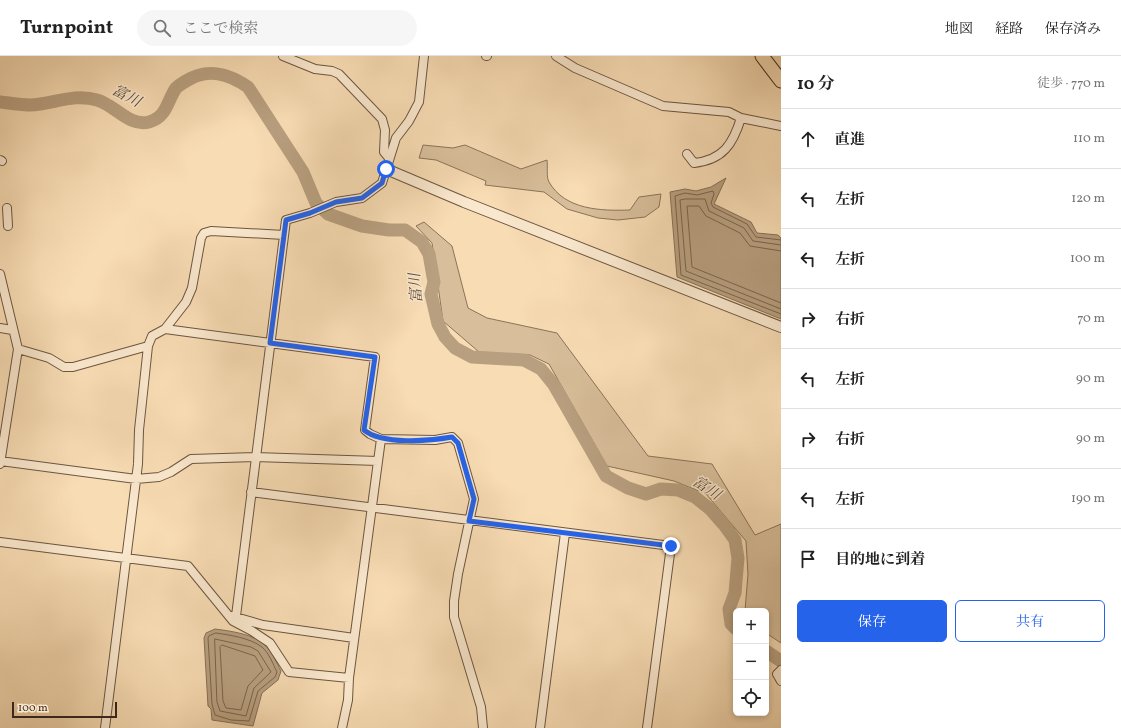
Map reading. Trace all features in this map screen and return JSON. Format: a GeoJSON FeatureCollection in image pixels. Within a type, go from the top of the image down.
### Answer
{"type":"FeatureCollection","features":[{"type":"Feature","properties":{"kind":"main road"},"geometry":{"type":"LineString","coordinates":[[762,56],[781,81]]}},
{"type":"Feature","properties":{"kind":"street"},"geometry":{"type":"LineString","coordinates":[[283,56],[315,69],[332,71],[339,74],[382,118],[385,130],[384,152],[389,158]]}},
{"type":"Feature","properties":{"kind":"street"},"geometry":{"type":"LineString","coordinates":[[349,678],[289,672],[270,643],[233,621],[233,616],[251,492],[286,220],[336,202],[362,198],[382,183],[396,138],[409,122],[419,102],[424,56]]}},
{"type":"Feature","properties":{"kind":"street"},"geometry":{"type":"LineString","coordinates":[[556,56],[575,68],[663,106],[730,112],[741,118],[781,126]]}},
{"type":"Feature","properties":{"kind":"street"},"geometry":{"type":"LineString","coordinates":[[686,154],[694,163],[708,161],[716,156],[735,137],[741,118]]}},
{"type":"Feature","properties":{"kind":"street"},"geometry":{"type":"LineString","coordinates":[[386,169],[464,202],[781,327]]}},
{"type":"Feature","properties":{"kind":"street"},"geometry":{"type":"LineString","coordinates":[[5,214],[8,226]]}},
{"type":"Feature","properties":{"kind":"street"},"geometry":{"type":"LineString","coordinates":[[105,728],[136,479],[139,430],[148,346],[152,336],[164,329],[186,302],[192,288],[201,238],[204,233],[211,231],[284,234]]}},
{"type":"Feature","properties":{"kind":"street"},"geometry":{"type":"LineString","coordinates":[[0,274],[12,330],[18,349],[0,462],[136,479],[159,477],[171,472],[191,458],[255,457],[378,461]]}},
{"type":"Feature","properties":{"kind":"street"},"geometry":{"type":"LineString","coordinates":[[0,328],[12,330]]}},
{"type":"Feature","properties":{"kind":"street"},"geometry":{"type":"LineString","coordinates":[[164,329],[375,357],[364,430],[381,439],[435,440],[452,437],[458,443],[474,499],[456,587],[454,617],[481,707],[483,728]]}},
{"type":"Feature","properties":{"kind":"street"},"geometry":{"type":"LineString","coordinates":[[18,349],[49,358],[64,367],[73,367],[148,346]]}},
{"type":"Feature","properties":{"kind":"street"},"geometry":{"type":"LineString","coordinates":[[342,728],[348,700],[354,638],[381,439]]}},
{"type":"Feature","properties":{"kind":"street"},"geometry":{"type":"LineString","coordinates":[[251,492],[671,546],[648,728]]}},
{"type":"Feature","properties":{"kind":"street"},"geometry":{"type":"LineString","coordinates":[[540,728],[564,533]]}},
{"type":"Feature","properties":{"kind":"street"},"geometry":{"type":"LineString","coordinates":[[0,542],[127,557],[188,566],[233,616],[263,625],[354,638]]}},
{"type":"Feature","properties":{"kind":"street"},"geometry":{"type":"LineString","coordinates":[[780,671],[777,674],[781,681]]}},
{"type":"Feature","properties":{"kind":"shaded area"},"geometry":{"type":"Polygon","coordinates":[[[423,145],[453,148],[465,145],[521,169],[547,160],[548,180],[556,191],[564,198],[585,207],[607,210],[630,210],[639,197],[661,194],[659,207],[645,217],[618,220],[598,218],[567,209],[544,192],[485,185],[486,181],[436,160],[419,158],[423,145]]]}},
{"type":"Feature","properties":{"kind":"shaded area"},"geometry":{"type":"Polygon","coordinates":[[[424,222],[452,246],[468,308],[487,318],[557,333],[648,456],[712,464],[755,535],[781,524],[781,643],[769,635],[769,608],[745,608],[748,574],[746,541],[706,494],[674,481],[607,466],[549,364],[530,355],[479,352],[443,321],[432,243],[416,226],[424,222]]]}},
{"type":"Feature","properties":{"kind":"water"},"geometry":{"type":"Polygon","coordinates":[[[726,178],[714,204],[751,222],[757,233],[778,235],[781,238],[781,319],[677,277],[670,192],[685,189],[696,191],[711,187],[726,178]]]}},
{"type":"Feature","properties":{"kind":"water"},"geometry":{"type":"Polygon","coordinates":[[[215,629],[242,634],[261,642],[271,652],[281,671],[278,680],[262,693],[253,726],[212,720],[211,709],[208,706],[204,638],[206,633],[215,629]]]}},
{"type":"Feature","properties":{"kind":"waterway","name":"富川"},"geometry":{"type":"LineString","coordinates":[[0,102],[30,105],[72,98],[88,98],[104,103],[129,119],[142,123],[155,120],[160,116],[166,108],[176,88],[186,81],[202,74],[210,73],[226,76],[241,82],[248,87],[303,172],[316,203],[328,214],[362,226],[389,230],[405,230],[422,242],[429,254],[434,282],[431,294],[438,324],[445,337],[455,348],[472,357],[524,360],[541,369],[554,385],[606,476],[628,488],[646,494],[661,489],[678,490],[695,497],[710,509],[735,540],[738,558],[735,593],[729,609],[731,624],[733,626]]}},
{"type":"Feature","properties":{"kind":"waterway","name":"富川"},"geometry":{"type":"LineString","coordinates":[[769,653],[781,661]]}},
{"type":"Feature","properties":{"kind":"route"},"geometry":{"type":"LineString","coordinates":[[386,169],[382,183],[362,198],[336,202],[310,213],[286,220],[270,343],[375,357],[364,430],[381,439],[435,440],[452,437],[458,443],[474,499],[469,521],[671,546]]}}]}
